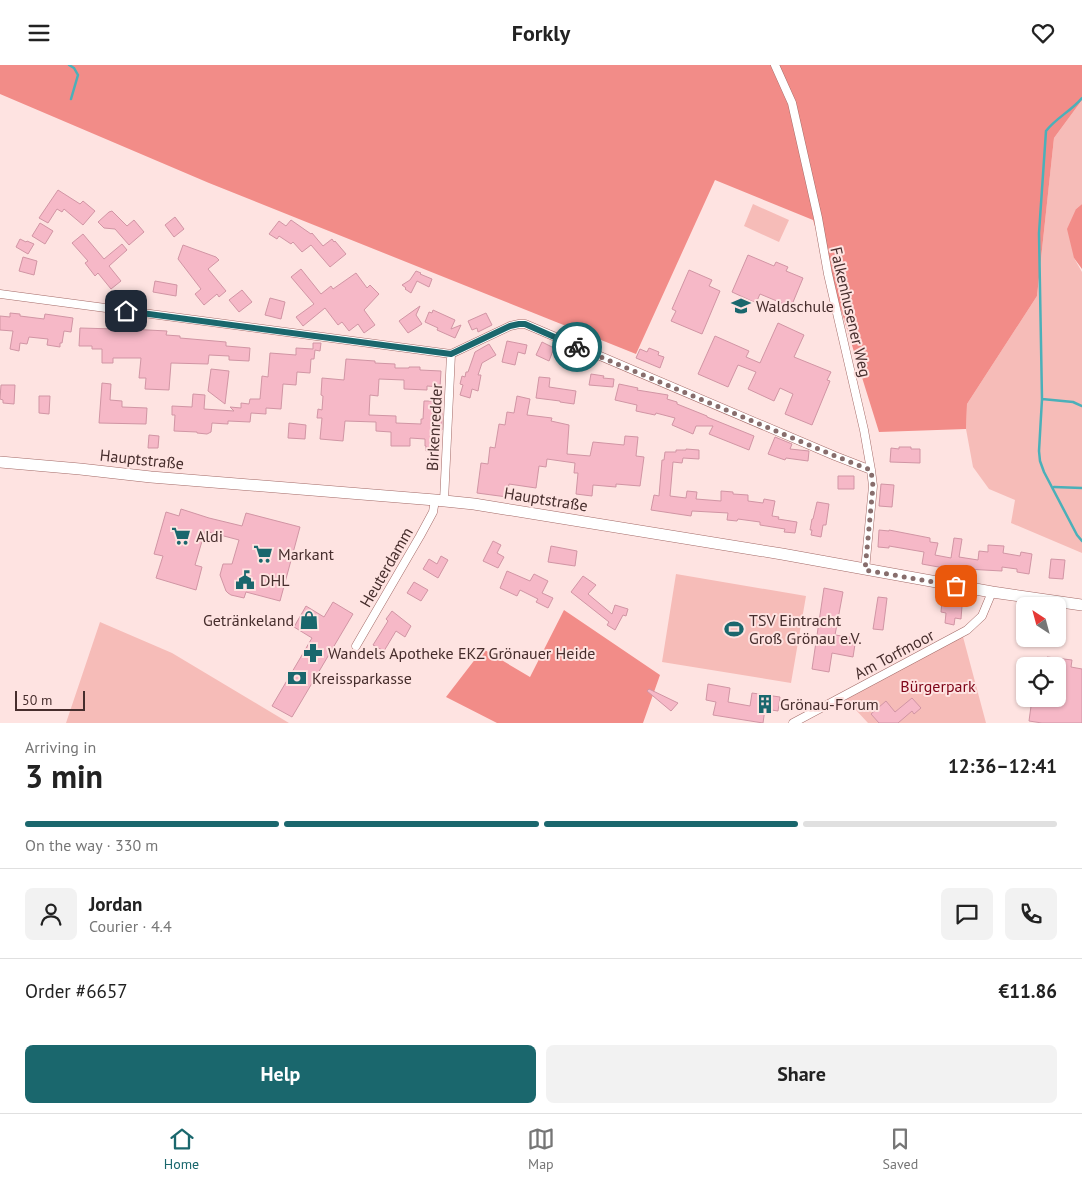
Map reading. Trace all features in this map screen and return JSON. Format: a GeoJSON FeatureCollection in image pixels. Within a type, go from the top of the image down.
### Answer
{"type":"FeatureCollection","features":[{"type":"Feature","properties":{"kind":"main road","name":"Hauptstraße"},"geometry":{"type":"LineString","coordinates":[[0,462],[151,477],[474,504],[782,554],[992,592],[1082,605]]}},
{"type":"Feature","properties":{"kind":"street","name":"Falkenhusener Weg"},"geometry":{"type":"LineString","coordinates":[[775,65],[792,103],[818,218],[828,274],[864,430],[873,486],[865,570]]}},
{"type":"Feature","properties":{"kind":"street"},"geometry":{"type":"LineString","coordinates":[[0,294],[451,354],[510,326],[525,324],[826,453],[871,470]]}},
{"type":"Feature","properties":{"kind":"street","name":"Birkenredder"},"geometry":{"type":"LineString","coordinates":[[440,501],[451,354]]}},
{"type":"Feature","properties":{"kind":"street","name":"Heuterdamm"},"geometry":{"type":"LineString","coordinates":[[356,646],[440,501]]}},
{"type":"Feature","properties":{"kind":"street","name":"Am Torfmoor"},"geometry":{"type":"LineString","coordinates":[[793,723],[967,630],[982,616],[992,592]]}},
{"type":"Feature","properties":{"kind":"green space"},"geometry":{"type":"Polygon","coordinates":[[[1082,100],[1082,204],[1076,209],[1074,258],[1082,272],[1082,553],[1011,523],[1015,500],[989,489],[973,467],[966,429],[967,404],[1037,296],[1054,138],[1082,100]]]}},
{"type":"Feature","properties":{"kind":"green space"},"geometry":{"type":"Polygon","coordinates":[[[753,204],[789,220],[779,242],[744,226],[753,204]]]}},
{"type":"Feature","properties":{"kind":"green space","name":"TSV Eintracht Groß Grönau e.V."},"geometry":{"type":"Polygon","coordinates":[[[676,574],[806,596],[791,683],[662,662],[676,574]]]}},
{"type":"Feature","properties":{"kind":"green space"},"geometry":{"type":"Polygon","coordinates":[[[100,622],[172,653],[289,723],[66,723],[100,622]]]}},
{"type":"Feature","properties":{"kind":"green space","name":"Bürgerpark"},"geometry":{"type":"Polygon","coordinates":[[[962,633],[986,723],[868,723],[843,696],[962,633]]]}},
{"type":"Feature","properties":{"kind":"shaded area"},"geometry":{"type":"Polygon","coordinates":[[[0,65],[1082,65],[1082,100],[1054,138],[1037,296],[967,404],[966,429],[879,432],[813,220],[715,180],[636,354],[209,183],[0,94],[0,65]]]}},
{"type":"Feature","properties":{"kind":"shaded area"},"geometry":{"type":"Polygon","coordinates":[[[1082,204],[1082,269],[1074,258],[1067,229],[1076,209],[1082,204]]]}},
{"type":"Feature","properties":{"kind":"shaded area"},"geometry":{"type":"Polygon","coordinates":[[[564,610],[660,675],[643,723],[497,723],[446,697],[483,649],[530,677],[564,610]]]}},
{"type":"Feature","properties":{"kind":"building"},"geometry":{"type":"Polygon","coordinates":[[[58,190],[80,204],[83,201],[95,211],[83,225],[64,209],[62,212],[57,209],[48,223],[39,218],[58,190]]]}},
{"type":"Feature","properties":{"kind":"building"},"geometry":{"type":"Polygon","coordinates":[[[112,211],[127,226],[134,220],[144,232],[129,245],[115,229],[104,228],[98,222],[112,211]]]}},
{"type":"Feature","properties":{"kind":"building"},"geometry":{"type":"Polygon","coordinates":[[[175,217],[184,229],[174,237],[165,225],[175,217]]]}},
{"type":"Feature","properties":{"kind":"building"},"geometry":{"type":"Polygon","coordinates":[[[291,220],[312,233],[323,246],[332,239],[346,254],[330,267],[311,245],[302,252],[293,242],[291,244],[279,236],[277,239],[269,234],[279,221],[286,226],[291,220]]]}},
{"type":"Feature","properties":{"kind":"building"},"geometry":{"type":"Polygon","coordinates":[[[40,223],[53,231],[45,244],[32,236],[40,223]]]}},
{"type":"Feature","properties":{"kind":"building"},"geometry":{"type":"Polygon","coordinates":[[[83,234],[104,259],[122,244],[127,250],[109,266],[121,281],[111,289],[98,273],[95,276],[85,263],[88,261],[72,243],[83,234]]]}},
{"type":"Feature","properties":{"kind":"building"},"geometry":{"type":"Polygon","coordinates":[[[20,239],[34,244],[28,254],[16,247],[20,239]]]}},
{"type":"Feature","properties":{"kind":"building"},"geometry":{"type":"Polygon","coordinates":[[[183,245],[216,257],[219,260],[208,269],[226,291],[219,297],[217,294],[204,305],[195,294],[201,289],[178,259],[183,245]]]}},
{"type":"Feature","properties":{"kind":"building"},"geometry":{"type":"Polygon","coordinates":[[[748,255],[774,266],[776,262],[788,267],[786,271],[803,278],[791,307],[760,294],[756,303],[732,292],[748,255]]]}},
{"type":"Feature","properties":{"kind":"building"},"geometry":{"type":"Polygon","coordinates":[[[23,257],[37,261],[34,275],[19,271],[23,257]]]}},
{"type":"Feature","properties":{"kind":"building"},"geometry":{"type":"Polygon","coordinates":[[[301,269],[321,294],[331,286],[333,289],[356,273],[367,288],[370,285],[379,294],[364,310],[375,325],[364,333],[358,324],[349,331],[342,322],[338,325],[325,308],[303,326],[296,317],[314,304],[291,277],[301,269]]]}},
{"type":"Feature","properties":{"kind":"building"},"geometry":{"type":"Polygon","coordinates":[[[689,270],[712,280],[709,286],[720,291],[702,334],[671,321],[676,311],[672,309],[689,270]]]}},
{"type":"Feature","properties":{"kind":"building"},"geometry":{"type":"Polygon","coordinates":[[[416,271],[432,279],[429,287],[417,281],[411,293],[402,285],[410,280],[416,271]]]}},
{"type":"Feature","properties":{"kind":"building"},"geometry":{"type":"Polygon","coordinates":[[[155,281],[177,285],[176,296],[153,292],[155,281]]]}},
{"type":"Feature","properties":{"kind":"building"},"geometry":{"type":"Polygon","coordinates":[[[242,290],[252,302],[239,312],[229,300],[242,290]]]}},
{"type":"Feature","properties":{"kind":"building"},"geometry":{"type":"Polygon","coordinates":[[[270,298],[285,302],[281,319],[265,315],[270,298]]]}},
{"type":"Feature","properties":{"kind":"building"},"geometry":{"type":"Polygon","coordinates":[[[420,306],[416,315],[422,324],[408,333],[399,321],[420,306]]]}},
{"type":"Feature","properties":{"kind":"building"},"geometry":{"type":"Polygon","coordinates":[[[433,310],[455,320],[451,329],[461,325],[455,338],[425,322],[429,312],[432,313],[433,310]]]}},
{"type":"Feature","properties":{"kind":"building"},"geometry":{"type":"Polygon","coordinates":[[[10,313],[44,319],[45,314],[73,318],[71,332],[64,331],[60,347],[47,345],[48,339],[29,337],[27,344],[20,343],[19,351],[10,349],[13,331],[0,330],[0,316],[10,317],[10,313]]]}},
{"type":"Feature","properties":{"kind":"building"},"geometry":{"type":"Polygon","coordinates":[[[486,313],[492,325],[478,332],[477,328],[472,330],[468,321],[486,313]]]}},
{"type":"Feature","properties":{"kind":"building"},"geometry":{"type":"Polygon","coordinates":[[[778,323],[804,335],[794,357],[831,372],[827,380],[830,381],[812,425],[785,414],[793,394],[780,388],[774,401],[748,389],[756,372],[738,365],[728,387],[698,374],[715,336],[749,351],[746,357],[760,363],[778,323]]]}},
{"type":"Feature","properties":{"kind":"building"},"geometry":{"type":"Polygon","coordinates":[[[115,325],[129,325],[129,329],[167,331],[166,335],[180,336],[180,338],[226,342],[226,346],[250,348],[249,361],[229,360],[229,356],[209,355],[208,364],[171,363],[169,390],[145,389],[146,378],[139,378],[141,358],[113,358],[113,363],[102,363],[102,349],[92,349],[92,346],[79,346],[80,328],[115,329],[115,325]]]}},
{"type":"Feature","properties":{"kind":"building"},"geometry":{"type":"Polygon","coordinates":[[[507,341],[527,345],[525,354],[518,352],[515,365],[502,362],[507,341]]]}},
{"type":"Feature","properties":{"kind":"building"},"geometry":{"type":"Polygon","coordinates":[[[542,342],[554,348],[549,361],[536,355],[542,342]]]}},
{"type":"Feature","properties":{"kind":"building"},"geometry":{"type":"Polygon","coordinates":[[[313,343],[321,343],[320,351],[315,350],[314,359],[311,359],[310,373],[297,372],[296,385],[283,384],[281,409],[266,408],[266,414],[251,413],[250,422],[228,421],[228,424],[212,423],[211,432],[207,434],[174,431],[175,415],[172,415],[172,406],[192,407],[193,394],[205,395],[204,409],[234,411],[230,407],[241,408],[241,403],[249,404],[250,399],[260,399],[262,376],[268,377],[270,353],[296,355],[296,348],[313,349],[313,343]]]}},
{"type":"Feature","properties":{"kind":"building"},"geometry":{"type":"Polygon","coordinates":[[[489,344],[496,355],[482,363],[478,375],[481,375],[478,391],[472,389],[470,398],[460,395],[463,385],[460,384],[462,376],[465,377],[466,372],[468,372],[475,352],[489,344]]]}},
{"type":"Feature","properties":{"kind":"building"},"geometry":{"type":"Polygon","coordinates":[[[649,348],[659,352],[658,355],[664,357],[660,368],[636,358],[640,349],[647,352],[649,348]]]}},
{"type":"Feature","properties":{"kind":"building"},"geometry":{"type":"Polygon","coordinates":[[[346,359],[395,364],[395,368],[420,367],[420,370],[441,371],[440,387],[427,386],[427,390],[404,389],[404,380],[379,379],[378,396],[370,395],[369,415],[396,416],[396,423],[421,424],[424,401],[433,401],[433,407],[442,407],[442,430],[439,430],[438,452],[426,451],[425,439],[410,438],[410,446],[391,446],[391,432],[376,431],[376,422],[345,421],[343,441],[320,439],[322,418],[317,418],[318,409],[322,410],[322,378],[344,380],[346,359]]]}},
{"type":"Feature","properties":{"kind":"building"},"geometry":{"type":"Polygon","coordinates":[[[211,369],[229,371],[225,404],[208,391],[211,369]]]}},
{"type":"Feature","properties":{"kind":"building"},"geometry":{"type":"Polygon","coordinates":[[[591,374],[614,379],[613,387],[589,385],[591,374]]]}},
{"type":"Feature","properties":{"kind":"building"},"geometry":{"type":"Polygon","coordinates":[[[539,377],[550,378],[549,387],[576,391],[574,404],[536,398],[539,377]]]}},
{"type":"Feature","properties":{"kind":"building"},"geometry":{"type":"Polygon","coordinates":[[[102,383],[111,384],[110,400],[122,401],[122,407],[147,408],[146,424],[99,423],[102,383]]]}},
{"type":"Feature","properties":{"kind":"building"},"geometry":{"type":"Polygon","coordinates":[[[619,384],[638,388],[637,390],[668,395],[667,399],[677,402],[677,404],[754,436],[749,450],[709,434],[713,426],[696,426],[693,434],[672,425],[675,418],[656,413],[655,415],[636,411],[637,405],[615,400],[619,384]]]}},
{"type":"Feature","properties":{"kind":"building"},"geometry":{"type":"Polygon","coordinates":[[[1,385],[15,385],[14,404],[3,403],[3,400],[0,399],[1,385]]]}},
{"type":"Feature","properties":{"kind":"building"},"geometry":{"type":"Polygon","coordinates":[[[39,396],[50,396],[49,414],[39,413],[39,396]]]}},
{"type":"Feature","properties":{"kind":"building"},"geometry":{"type":"Polygon","coordinates":[[[517,396],[530,399],[527,415],[552,418],[551,421],[569,425],[567,454],[590,456],[593,442],[624,445],[625,436],[638,437],[636,456],[644,457],[640,486],[616,484],[616,487],[593,485],[592,496],[576,494],[578,473],[574,473],[575,463],[547,459],[546,467],[539,466],[536,488],[509,484],[507,497],[477,493],[481,463],[488,464],[490,447],[495,448],[499,424],[505,425],[507,412],[514,413],[517,396]]]}},
{"type":"Feature","properties":{"kind":"building"},"geometry":{"type":"Polygon","coordinates":[[[289,423],[306,425],[305,439],[288,438],[289,423]]]}},
{"type":"Feature","properties":{"kind":"building"},"geometry":{"type":"Polygon","coordinates":[[[149,435],[159,436],[158,448],[148,448],[149,435]]]}},
{"type":"Feature","properties":{"kind":"building"},"geometry":{"type":"Polygon","coordinates":[[[775,437],[792,444],[790,449],[809,451],[808,461],[786,458],[785,460],[768,454],[775,437]]]}},
{"type":"Feature","properties":{"kind":"building"},"geometry":{"type":"Polygon","coordinates":[[[899,447],[920,449],[920,463],[890,462],[891,448],[899,449],[899,447]]]}},
{"type":"Feature","properties":{"kind":"building"},"geometry":{"type":"Polygon","coordinates":[[[676,450],[699,450],[699,459],[683,458],[682,463],[673,462],[670,496],[686,498],[687,491],[697,492],[696,499],[721,501],[721,491],[748,495],[748,501],[763,503],[764,499],[775,501],[772,516],[779,517],[778,519],[797,522],[795,533],[784,532],[785,529],[760,525],[760,522],[738,519],[737,521],[727,520],[728,513],[692,511],[691,516],[651,510],[654,495],[659,496],[662,460],[664,460],[665,452],[676,452],[676,450]]]}},
{"type":"Feature","properties":{"kind":"building"},"geometry":{"type":"Polygon","coordinates":[[[838,476],[854,476],[854,489],[838,489],[838,476]]]}},
{"type":"Feature","properties":{"kind":"building"},"geometry":{"type":"Polygon","coordinates":[[[881,484],[894,485],[892,507],[879,506],[881,484]]]}},
{"type":"Feature","properties":{"kind":"building"},"geometry":{"type":"Polygon","coordinates":[[[817,502],[829,504],[826,525],[823,525],[821,537],[811,535],[812,530],[810,530],[817,502]]]}},
{"type":"Feature","properties":{"kind":"building"},"geometry":{"type":"Polygon","coordinates":[[[181,509],[242,526],[246,513],[300,527],[280,601],[246,592],[244,598],[228,593],[220,575],[223,564],[232,564],[239,540],[205,531],[195,565],[202,567],[196,590],[156,578],[163,556],[154,554],[166,512],[179,516],[181,509]]]}},
{"type":"Feature","properties":{"kind":"building"},"geometry":{"type":"Polygon","coordinates":[[[879,530],[889,530],[930,538],[930,542],[938,543],[935,555],[951,558],[954,538],[962,539],[959,557],[978,560],[979,551],[988,552],[988,545],[1004,546],[1003,553],[1020,556],[1021,552],[1032,554],[1029,574],[1017,572],[1017,569],[1002,567],[1002,571],[966,569],[966,572],[922,564],[924,552],[889,546],[889,548],[878,547],[879,530]]]}},
{"type":"Feature","properties":{"kind":"building"},"geometry":{"type":"Polygon","coordinates":[[[493,541],[501,545],[497,553],[504,557],[498,568],[483,561],[493,541]]]}},
{"type":"Feature","properties":{"kind":"building"},"geometry":{"type":"Polygon","coordinates":[[[551,546],[577,551],[575,566],[548,562],[551,546]]]}},
{"type":"Feature","properties":{"kind":"building"},"geometry":{"type":"Polygon","coordinates":[[[441,556],[448,560],[438,578],[423,569],[429,559],[437,564],[441,556]]]}},
{"type":"Feature","properties":{"kind":"building"},"geometry":{"type":"Polygon","coordinates":[[[1051,559],[1065,560],[1063,579],[1049,578],[1051,559]]]}},
{"type":"Feature","properties":{"kind":"building"},"geometry":{"type":"Polygon","coordinates":[[[507,571],[530,581],[534,574],[548,581],[542,593],[553,598],[548,608],[536,602],[538,599],[520,590],[517,596],[500,588],[507,571]]]}},
{"type":"Feature","properties":{"kind":"building"},"geometry":{"type":"Polygon","coordinates":[[[583,576],[596,585],[588,594],[612,614],[615,605],[628,609],[626,616],[623,615],[615,630],[607,625],[609,622],[571,592],[583,576]]]}},
{"type":"Feature","properties":{"kind":"building"},"geometry":{"type":"Polygon","coordinates":[[[414,582],[428,590],[421,601],[407,593],[414,582]]]}},
{"type":"Feature","properties":{"kind":"building"},"geometry":{"type":"Polygon","coordinates":[[[824,588],[843,592],[835,635],[856,638],[853,657],[832,653],[829,672],[812,669],[824,588]]]}},
{"type":"Feature","properties":{"kind":"building"},"geometry":{"type":"Polygon","coordinates":[[[878,597],[887,598],[883,630],[873,629],[878,597]]]}},
{"type":"Feature","properties":{"kind":"building"},"geometry":{"type":"Polygon","coordinates":[[[949,600],[958,601],[957,606],[962,606],[961,619],[955,618],[954,625],[945,623],[946,613],[941,612],[942,601],[949,602],[949,600]]]}},
{"type":"Feature","properties":{"kind":"building"},"geometry":{"type":"Polygon","coordinates":[[[333,602],[353,614],[292,717],[272,706],[312,638],[294,627],[306,606],[324,617],[333,602]]]}},
{"type":"Feature","properties":{"kind":"building"},"geometry":{"type":"Polygon","coordinates":[[[392,611],[411,626],[405,637],[396,631],[384,651],[373,645],[392,611]]]}},
{"type":"Feature","properties":{"kind":"building"},"geometry":{"type":"Polygon","coordinates":[[[1066,659],[1072,660],[1071,667],[1082,669],[1082,723],[1042,723],[1029,721],[1031,707],[1066,707],[1066,659]]]}},
{"type":"Feature","properties":{"kind":"building","name":"Grönau-Forum"},"geometry":{"type":"Polygon","coordinates":[[[708,684],[730,688],[728,702],[750,706],[752,693],[780,697],[778,711],[765,709],[763,723],[713,715],[716,702],[706,700],[708,684]]]}},
{"type":"Feature","properties":{"kind":"building"},"geometry":{"type":"Polygon","coordinates":[[[649,689],[678,703],[671,711],[647,691],[649,689]]]}},
{"type":"Feature","properties":{"kind":"building"},"geometry":{"type":"Polygon","coordinates":[[[912,698],[921,708],[914,714],[912,711],[898,723],[879,723],[871,714],[886,701],[895,712],[912,698]]]}},
{"type":"Feature","properties":{"kind":"waterway"},"geometry":{"type":"LineString","coordinates":[[69,65],[74,68],[78,75],[71,99]]}},
{"type":"Feature","properties":{"kind":"waterway"},"geometry":{"type":"LineString","coordinates":[[1082,98],[1046,131],[1039,233],[1042,399],[1040,461],[1077,535],[1082,541]]}},
{"type":"Feature","properties":{"kind":"waterway"},"geometry":{"type":"LineString","coordinates":[[1042,399],[1073,402],[1082,406]]}},
{"type":"Feature","properties":{"kind":"waterway"},"geometry":{"type":"LineString","coordinates":[[1054,487],[1082,488]]}},
{"type":"Feature","properties":{"kind":"way so far"},"geometry":{"type":"LineString","coordinates":[[577,347],[871,470],[873,486],[865,570],[956,586]]}},
{"type":"Feature","properties":{"kind":"place","name":"Waldschule"},"geometry":{"type":"Point","coordinates":[741,306]}},
{"type":"Feature","properties":{"kind":"place","name":"Aldi"},"geometry":{"type":"Point","coordinates":[181,536]}},
{"type":"Feature","properties":{"kind":"place","name":"Markant"},"geometry":{"type":"Point","coordinates":[263,554]}},
{"type":"Feature","properties":{"kind":"place","name":"DHL"},"geometry":{"type":"Point","coordinates":[245,580]}},
{"type":"Feature","properties":{"kind":"place","name":"Getränkeland"},"geometry":{"type":"Point","coordinates":[309,620]}},
{"type":"Feature","properties":{"kind":"place","name":"TSV Eintracht Groß Grönau e.V."},"geometry":{"type":"Point","coordinates":[734,629]}},
{"type":"Feature","properties":{"kind":"place","name":"Wandels Apotheke EKZ Grönauer Heide"},"geometry":{"type":"Point","coordinates":[313,653]}},
{"type":"Feature","properties":{"kind":"place","name":"Kreissparkasse"},"geometry":{"type":"Point","coordinates":[297,678]}},
{"type":"Feature","properties":{"kind":"place","name":"Grönau-Forum"},"geometry":{"type":"Point","coordinates":[765,704]}},
{"type":"Feature","properties":{"kind":"route"},"geometry":{"type":"LineString","coordinates":[[126,311],[451,354],[510,326],[525,324],[577,347]]}}]}
